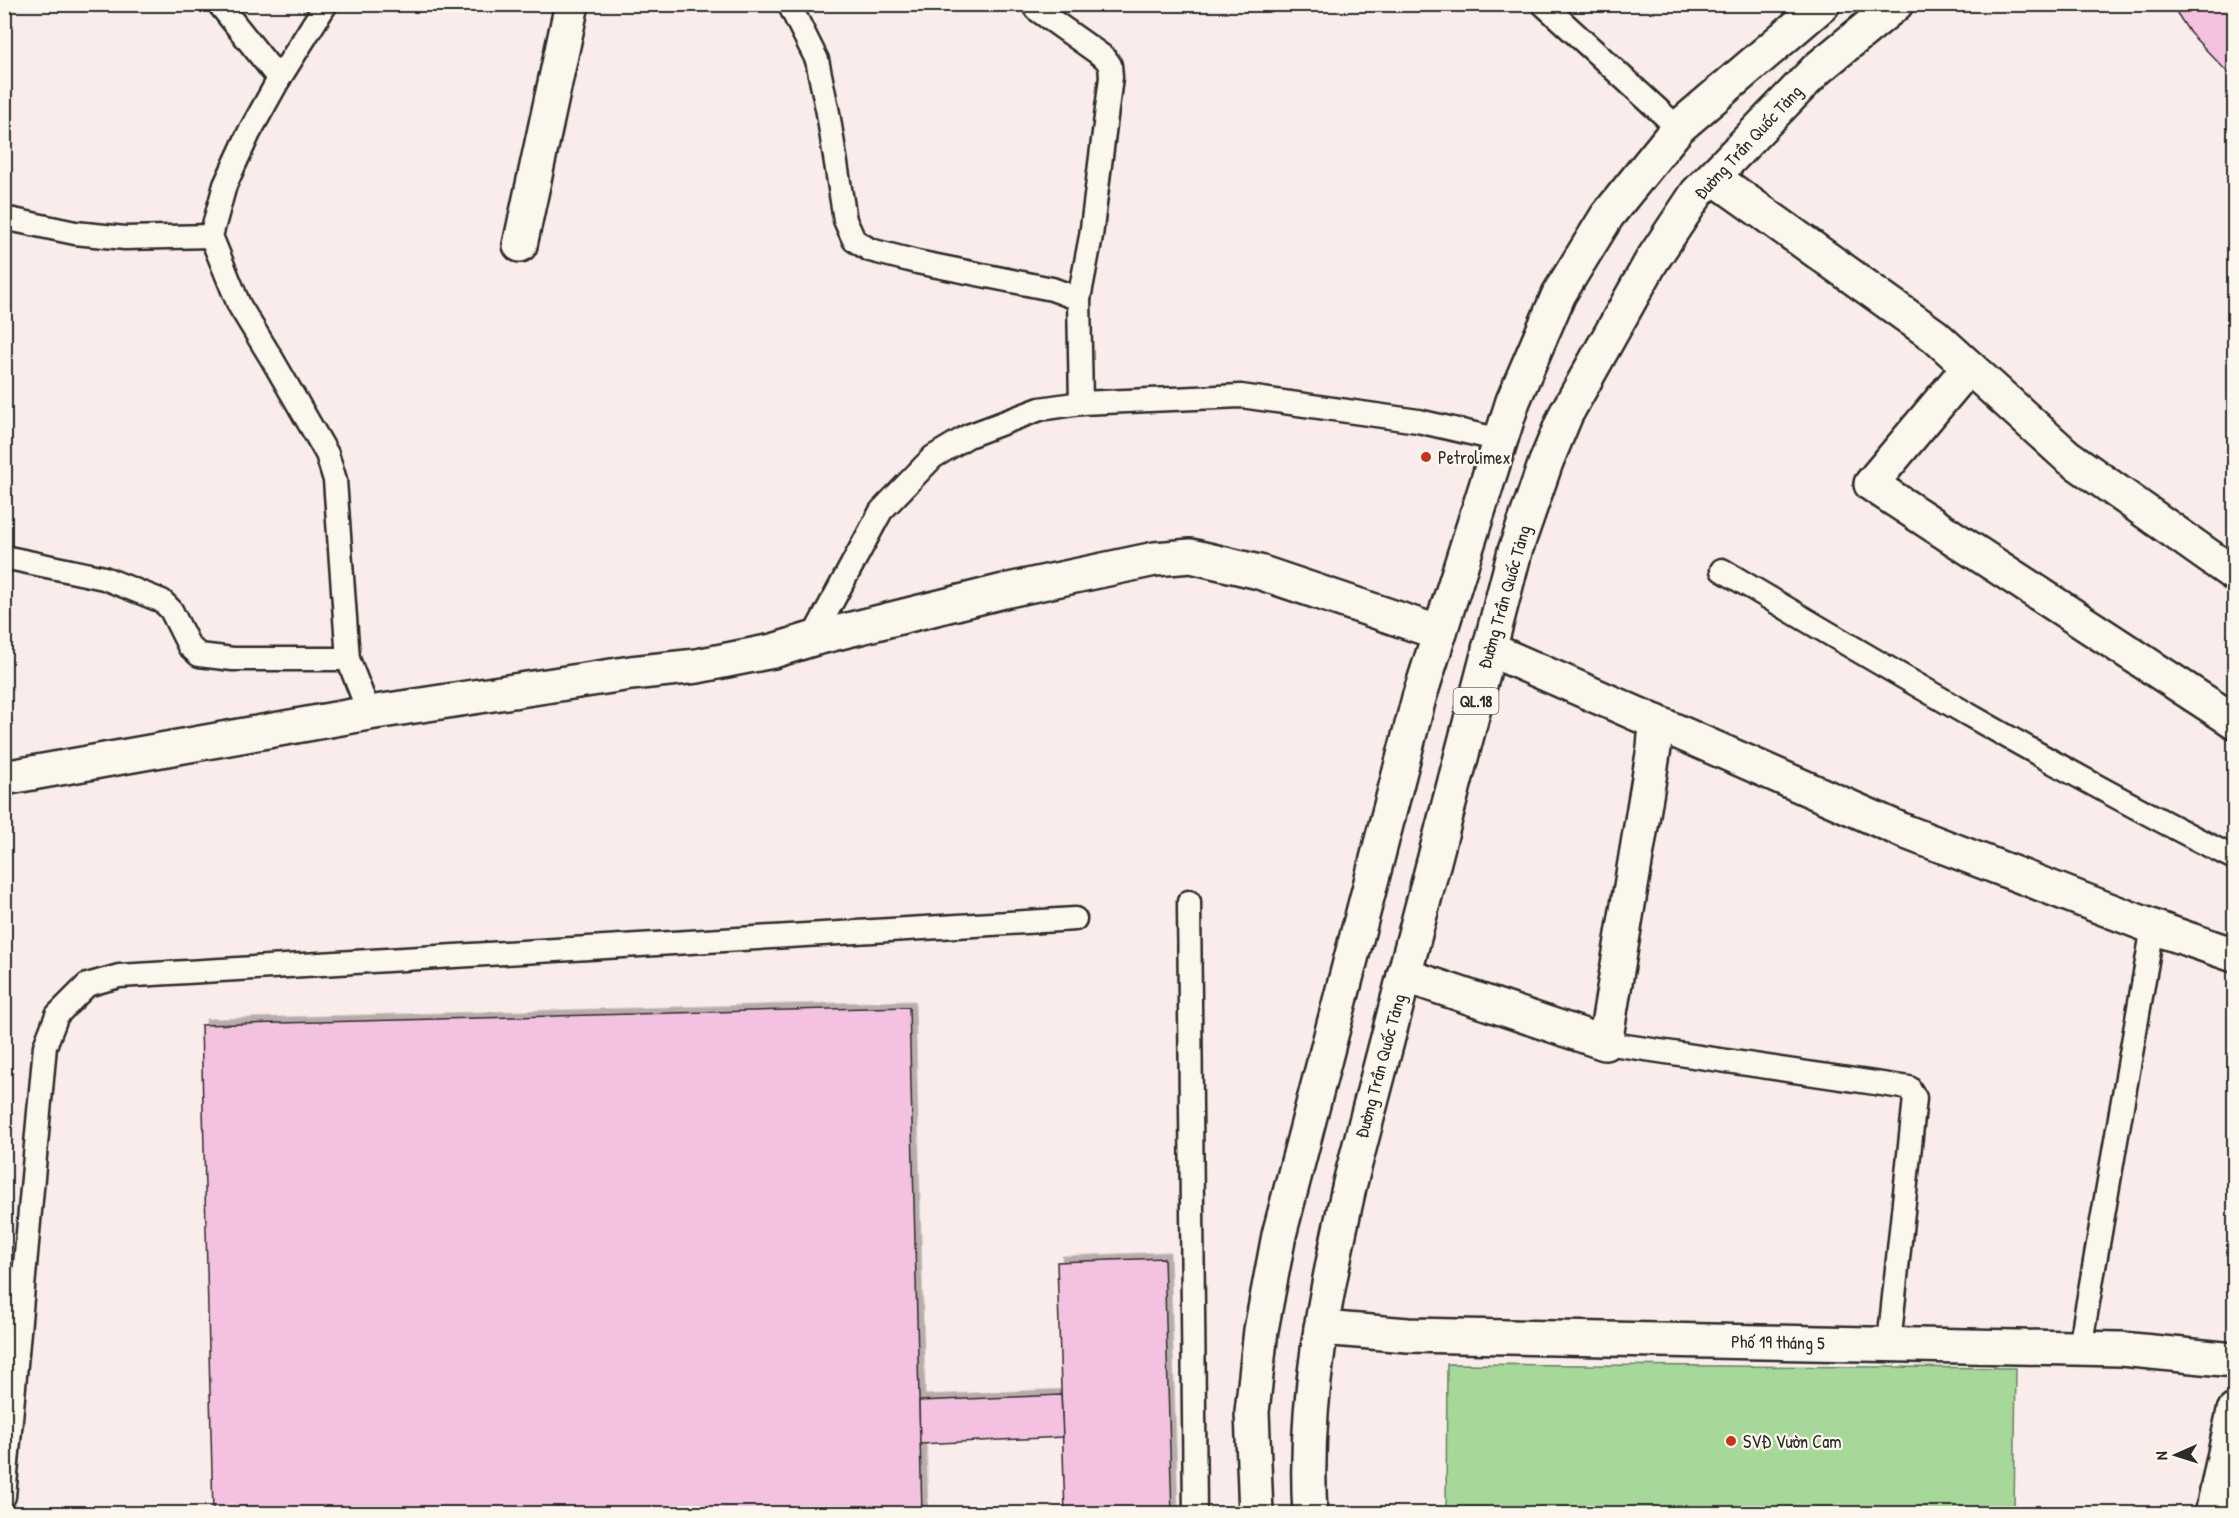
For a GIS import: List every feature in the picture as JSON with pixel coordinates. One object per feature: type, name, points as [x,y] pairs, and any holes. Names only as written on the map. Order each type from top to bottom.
[{"type":"main road","points":[[520,245],[572,4]]},
{"type":"main road","points":[[1256,1514],[1252,1412],[1261,1330],[1279,1235],[1419,698],[1513,401],[1559,294],[1607,216],[1678,128],[1823,4]]},
{"type":"main road","name":"Đường Trần Quốc Tảng","points":[[1310,1514],[1311,1402],[1327,1287],[1350,1183],[1515,551],[1546,462],[1566,414],[1651,262],[1697,193],[1817,69],[1896,4]]},
{"type":"main road","points":[[1713,177],[1935,336],[2067,456],[2235,574]]},
{"type":"main road","points":[[1969,367],[1871,484],[2235,721]]},
{"type":"main road","points":[[4,778],[369,713],[697,666],[773,651],[812,639],[1004,591],[1155,559],[1191,556],[1259,572],[1440,633]]},
{"type":"main road","points":[[1489,649],[1906,832],[2153,927],[2235,955]]},
{"type":"main road","points":[[1404,975],[1605,1043],[1654,748],[1656,722]]},
{"type":"main road","name":"Phố 19 tháng 5","points":[[1322,1328],[1408,1335],[2121,1349],[2235,1360]]},
{"type":"main road","points":[[2212,1514],[2235,1411]]},
{"type":"lane","points":[[219,4],[279,79]]},
{"type":"lane","points":[[326,4],[279,79],[249,133],[225,186],[211,236],[239,305],[327,454],[335,480],[348,659],[369,713]]},
{"type":"lane","points":[[789,4],[817,60],[845,220],[854,240],[870,250],[905,260],[1052,289],[1079,299]]},
{"type":"lane","points":[[1033,4],[1036,9],[1105,58],[1110,65],[1111,77],[1091,236],[1079,299],[1081,404]]},
{"type":"lane","points":[[1543,4],[1678,128]]},
{"type":"lane","points":[[4,218],[75,233],[125,238],[211,236]]},
{"type":"lane","points":[[812,639],[881,511],[933,457],[968,436],[1041,409],[1081,404],[1241,396],[1418,422],[1501,440]]},
{"type":"lane","points":[[4,557],[104,578],[162,601],[171,610],[189,646],[199,655],[233,658],[348,659]]},
{"type":"lane","points":[[1722,570],[1877,662],[2111,795],[2235,858]]},
{"type":"lane","points":[[1189,902],[1195,1514]]},
{"type":"lane","points":[[4,1496],[45,1046],[57,1015],[87,985],[119,976],[1075,919]]},
{"type":"lane","points":[[2080,1348],[2153,927]]},
{"type":"lane","points":[[1605,1043],[1909,1088],[1915,1098],[1889,1344]]},
{"type":"green space","name":"SVĐ Vườn Cam","points":[[1447,1364],[2016,1368],[2014,1513],[1446,1513]]},
{"type":"building","points":[[2171,4],[2234,4],[2234,79],[2190,33]]},
{"type":"building","points":[[909,1007],[922,1514],[213,1514],[201,1025]]},
{"type":"building","points":[[1164,1258],[1172,1514],[1065,1514],[1057,1262]]},
{"type":"building","points":[[1061,1395],[1063,1437],[920,1444],[919,1401]]},
{"type":"place","name":"Petrolimex","points":[[1426,457]]},
{"type":"place","name":"SVĐ Vườn Cam","points":[[1731,1441]]}]
